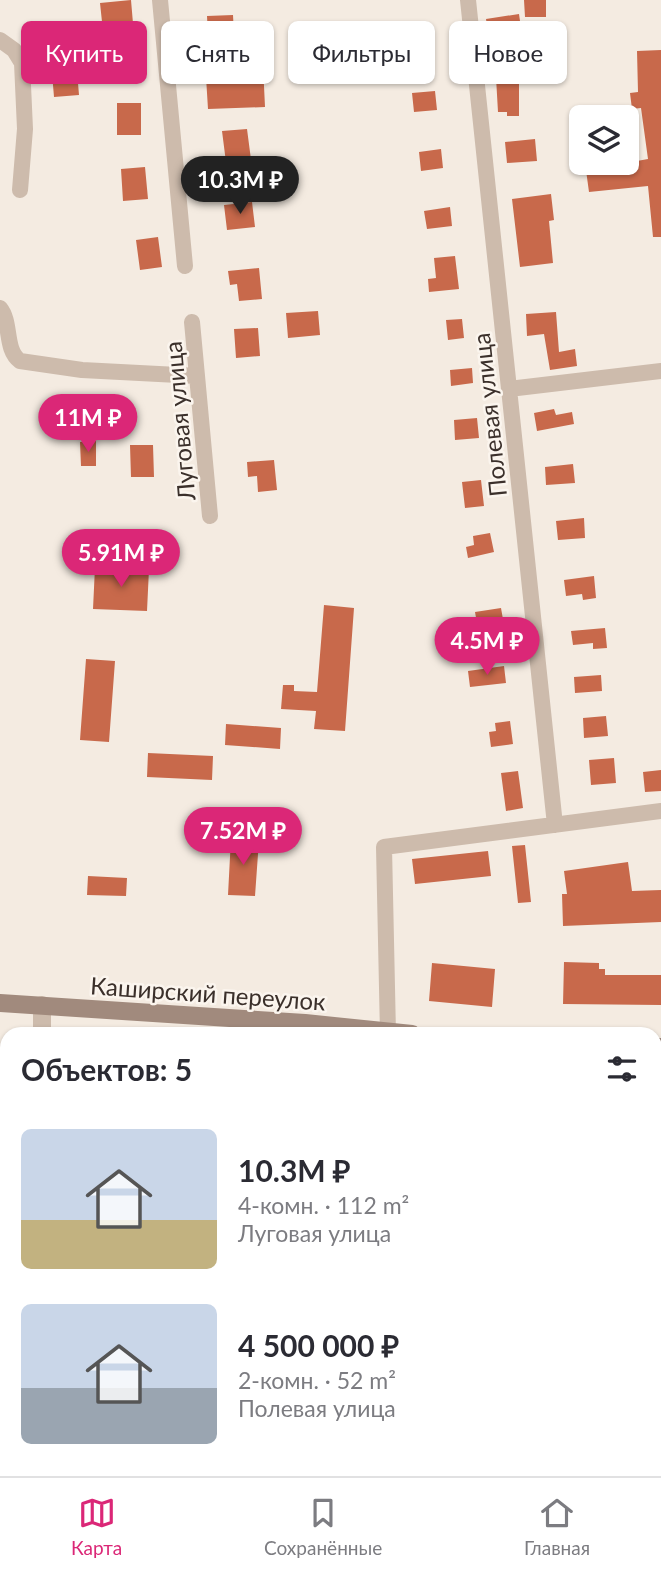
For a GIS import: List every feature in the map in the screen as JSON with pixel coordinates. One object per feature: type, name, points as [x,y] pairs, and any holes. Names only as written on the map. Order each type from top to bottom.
[{"type":"main road","name":"Каширский переулок","points":[[0,1003],[335,1027]]},
{"type":"street","points":[[160,0],[185,266]]},
{"type":"street","name":"Полевая улица","points":[[468,0],[555,825]]},
{"type":"street","points":[[0,40],[14,50],[22,62],[25,129],[20,190]]},
{"type":"street","points":[[0,308],[4,313],[10,345],[15,358],[20,361],[82,370],[197,376]]},
{"type":"street","name":"Луговая улица","points":[[192,323],[210,516]]},
{"type":"street","points":[[509,389],[661,370]]},
{"type":"street","points":[[388,1027],[384,847],[661,811]]},
{"type":"street","points":[[42,1005],[42,1027]]},
{"type":"building","points":[[131,0],[133,21],[102,21],[100,3]]},
{"type":"building","points":[[524,0],[546,0],[546,17],[525,17]]},
{"type":"building","points":[[519,14],[520,21],[486,21]]},
{"type":"building","points":[[233,15],[233,21],[207,21],[207,16]]},
{"type":"building","points":[[661,50],[661,237],[653,237],[648,186],[589,192],[587,175],[639,175],[639,161],[648,159],[641,108],[639,105],[632,105],[630,93],[638,92],[637,51]]},
{"type":"building","points":[[53,84],[78,84],[79,95],[54,97]]},
{"type":"building","points":[[206,84],[264,84],[265,107],[208,109]]},
{"type":"building","points":[[496,84],[519,84],[519,116],[507,116],[507,112],[498,112]]},
{"type":"building","points":[[435,91],[437,110],[414,112],[412,93]]},
{"type":"building","points":[[117,103],[141,103],[141,135],[117,135]]},
{"type":"building","points":[[247,129],[253,175],[228,178],[222,131]]},
{"type":"building","points":[[535,139],[537,161],[507,163],[505,142]]},
{"type":"building","points":[[441,149],[443,168],[421,171],[419,152]]},
{"type":"building","points":[[145,167],[148,199],[123,201],[121,169]]},
{"type":"building","points":[[551,194],[554,220],[549,221],[553,263],[520,267],[512,199]]},
{"type":"building","points":[[252,202],[255,227],[227,230],[224,205]]},
{"type":"building","points":[[450,207],[452,226],[427,229],[424,211]]},
{"type":"building","points":[[158,237],[162,267],[140,270],[136,240]]},
{"type":"building","points":[[455,256],[459,289],[429,292],[428,279],[436,278],[434,258]]},
{"type":"building","points":[[259,268],[262,299],[239,301],[237,284],[230,285],[228,271]]},
{"type":"building","points":[[318,311],[320,335],[288,338],[286,313]]},
{"type":"building","points":[[556,312],[559,352],[575,349],[577,366],[550,370],[544,334],[527,336],[526,314]]},
{"type":"building","points":[[462,319],[464,338],[448,340],[446,320]]},
{"type":"building","points":[[258,328],[260,356],[236,358],[234,329]]},
{"type":"building","points":[[472,368],[473,383],[451,386],[450,370]]},
{"type":"building","points":[[554,409],[556,415],[572,412],[574,424],[537,431],[534,413]]},
{"type":"building","points":[[477,418],[479,438],[455,440],[454,420]]},
{"type":"building","points":[[96,441],[96,466],[81,466],[80,442]]},
{"type":"building","points":[[130,445],[153,445],[154,477],[131,477]]},
{"type":"building","points":[[274,460],[277,490],[258,492],[257,476],[248,477],[247,462]]},
{"type":"building","points":[[573,464],[575,483],[546,485],[545,467]]},
{"type":"building","points":[[481,480],[484,506],[465,508],[462,482]]},
{"type":"building","points":[[584,518],[585,538],[558,540],[556,521]]},
{"type":"building","points":[[490,533],[494,552],[468,558],[466,547],[474,545],[473,536]]},
{"type":"building","points":[[95,567],[149,569],[147,611],[93,609]]},
{"type":"building","points":[[594,576],[596,598],[583,600],[582,594],[566,596],[564,580]]},
{"type":"building","points":[[324,605],[354,608],[345,731],[314,729],[316,711],[281,709],[283,685],[294,685],[294,691],[317,692]]},
{"type":"building","points":[[501,608],[504,625],[478,629],[475,612]]},
{"type":"building","points":[[605,628],[607,648],[593,649],[593,643],[573,645],[571,631]]},
{"type":"building","points":[[86,659],[115,661],[109,742],[80,740]]},
{"type":"building","points":[[504,666],[506,683],[470,687],[468,671]]},
{"type":"building","points":[[601,675],[602,691],[575,693],[574,677]]},
{"type":"building","points":[[606,716],[608,736],[584,738],[583,718]]},
{"type":"building","points":[[510,721],[513,744],[491,747],[489,732],[496,731],[495,723]]},
{"type":"building","points":[[226,724],[281,728],[280,749],[225,745]]},
{"type":"building","points":[[148,753],[213,756],[212,780],[147,777]]},
{"type":"building","points":[[614,758],[616,783],[591,785],[589,760]]},
{"type":"building","points":[[661,770],[661,791],[645,792],[643,772]]},
{"type":"building","points":[[518,771],[523,808],[506,811],[501,773]]},
{"type":"building","points":[[231,838],[259,840],[255,896],[228,895]]},
{"type":"building","points":[[525,845],[531,902],[518,903],[512,846]]},
{"type":"building","points":[[488,851],[491,876],[415,884],[412,859]]},
{"type":"building","points":[[628,862],[632,891],[661,890],[661,922],[563,926],[562,894],[567,894],[564,871]]},
{"type":"building","points":[[88,876],[127,878],[126,896],[87,895]]},
{"type":"building","points":[[564,962],[599,963],[599,969],[605,969],[605,975],[661,975],[661,1005],[563,1004]]},
{"type":"building","points":[[432,963],[495,969],[492,1007],[429,1001]]}]
